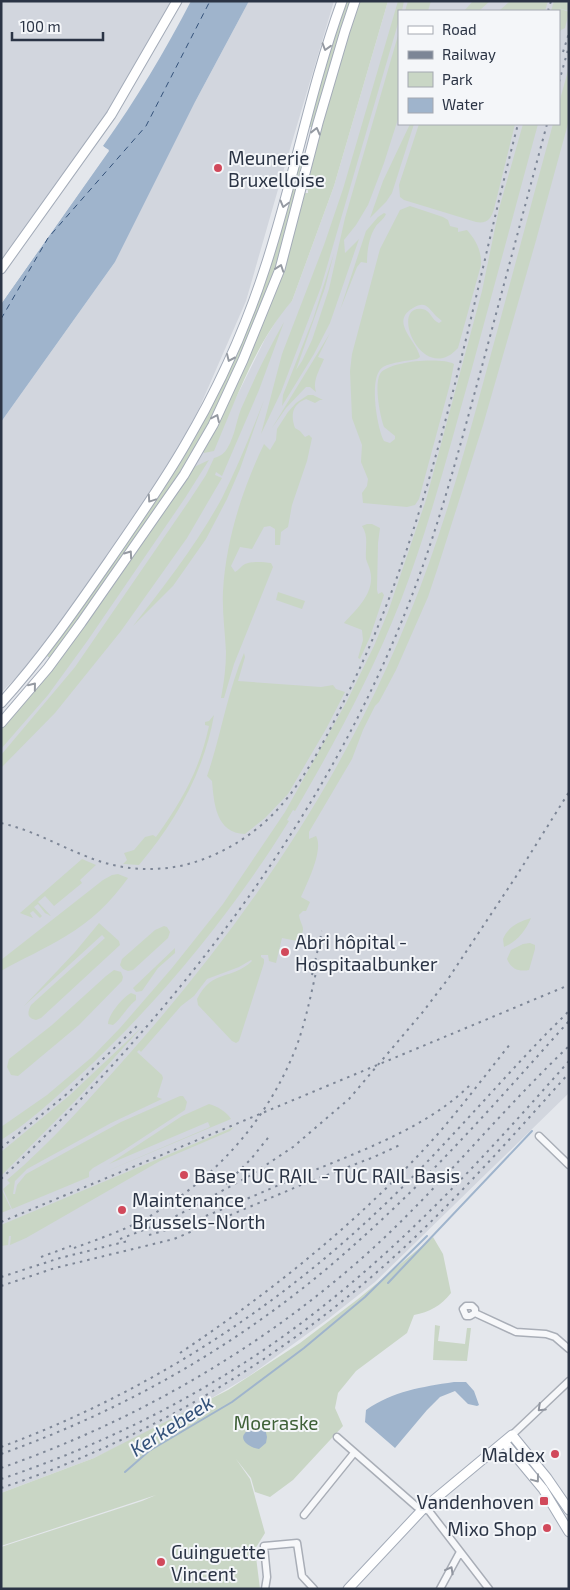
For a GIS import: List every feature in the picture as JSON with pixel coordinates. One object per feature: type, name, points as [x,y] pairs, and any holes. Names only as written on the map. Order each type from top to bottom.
[{"type":"main road","points":[[1,269],[111,115],[177,1]]},
{"type":"main road","points":[[1,703],[64,626],[151,499],[186,445],[220,380],[244,326],[265,268],[285,201],[312,96],[330,34],[342,1]]},
{"type":"main road","points":[[1,723],[48,668],[81,623],[184,474],[213,425],[244,360],[280,269],[320,114],[355,1]]},
{"type":"main road","points":[[348,1589],[423,1508],[512,1435],[547,1478],[569,1510]]},
{"type":"main road","points":[[504,1442],[543,1489],[569,1532]]},
{"type":"street","points":[[539,1136],[569,1165]]},
{"type":"street","points":[[474,1313],[516,1332],[546,1334],[555,1337],[569,1349]]},
{"type":"street","points":[[512,1435],[569,1381]]},
{"type":"street","points":[[337,1437],[417,1507],[429,1511],[489,1589]]},
{"type":"street","points":[[304,1515],[354,1453]]},
{"type":"street","points":[[265,1589],[267,1577],[264,1546],[297,1543],[302,1576],[314,1589]]},
{"type":"street","points":[[440,1589],[460,1552]]},
{"type":"shaded area","points":[[3,1],[172,1],[114,107],[1,265],[1,6]]},
{"type":"shaded area","points":[[249,1],[334,1],[246,301],[187,436],[92,581],[31,662],[1,693],[1,422],[115,262],[195,102]]},
{"type":"shaded area","points":[[388,1],[569,1],[569,1093],[375,1282],[328,1319],[249,1376],[176,1419],[94,1458],[1,1493],[1,728],[35,690],[73,642],[170,502],[227,416],[265,339],[283,310],[292,301],[334,186]]},
{"type":"green space","points":[[344,1],[352,1],[313,127],[309,127],[308,126]]},
{"type":"green space","points":[[360,1],[388,1],[334,186],[292,301],[279,317],[257,353],[214,451],[204,453],[203,450],[249,356],[286,260],[305,193],[308,193],[308,190],[306,190],[324,119]]},
{"type":"green space","points":[[398,1],[404,1],[402,10],[398,10],[398,23],[321,287],[281,392],[261,434],[282,354],[324,245],[343,189]]},
{"type":"green space","points":[[408,1],[431,1],[428,10],[405,10]]},
{"type":"green space","points":[[473,1],[490,1],[480,10],[465,10]]},
{"type":"green space","points":[[510,1],[548,1],[545,10],[500,10]]},
{"type":"green space","points":[[554,1],[569,1],[569,11],[558,8],[569,12],[565,28],[560,32],[560,10],[551,10]]},
{"type":"green space","points":[[398,35],[398,119],[368,205],[344,240],[345,253],[359,239],[330,323],[314,354],[282,406],[283,395],[313,319],[334,253],[325,288],[296,370],[312,340],[329,289],[345,218]]},
{"type":"green space","points":[[569,67],[569,120],[483,425],[428,597],[396,670],[363,730],[352,759],[309,832],[309,839],[316,836],[318,849],[314,866],[301,897],[310,902],[306,911],[299,915],[303,928],[302,933],[297,941],[282,938],[276,963],[269,961],[268,955],[261,955],[264,963],[239,1041],[236,1043],[232,1041],[198,1005],[197,999],[209,983],[237,971],[251,960],[239,967],[207,979],[194,996],[181,1006],[141,1052],[139,1050],[137,1052],[162,1075],[163,1078],[157,1097],[162,1099],[111,1123],[27,1169],[15,1181],[13,1194],[15,1194],[17,1185],[26,1174],[121,1122],[180,1096],[183,1096],[187,1102],[185,1110],[93,1168],[89,1172],[89,1177],[12,1209],[3,1189],[10,1183],[7,1180],[55,1135],[101,1086],[222,941],[304,823],[340,761],[373,697],[403,631],[429,563],[452,494],[553,125],[560,125],[560,99]]},
{"type":"green space","points":[[410,125],[414,125],[392,193],[370,218],[383,181]]},
{"type":"green space","points":[[419,125],[515,125],[494,209],[488,220],[476,222],[404,200],[400,197],[399,185]]},
{"type":"green space","points":[[523,125],[538,125],[472,368],[421,543],[401,600],[379,651],[329,751],[295,811],[293,810],[287,820],[289,821],[243,891],[192,957],[136,1019],[77,1078],[40,1111],[1,1140],[1,1127],[47,1095],[92,1057],[120,1028],[172,968],[223,904],[285,812],[347,701],[374,646],[388,612],[426,500],[482,291],[499,209]]},
{"type":"green space","points":[[300,159],[304,161],[283,246],[254,328],[227,389],[199,441],[160,504],[52,658],[48,657],[47,654],[222,382]]},
{"type":"green space","points":[[410,206],[443,217],[448,220],[450,226],[458,228],[458,232],[467,230],[478,246],[481,265],[458,348],[445,357],[433,358],[422,352],[414,342],[409,330],[408,319],[412,311],[425,310],[436,322],[442,321],[427,306],[417,306],[406,313],[404,325],[420,357],[387,365],[378,372],[375,391],[377,414],[384,441],[390,443],[395,439],[395,436],[384,427],[381,416],[378,400],[378,379],[380,374],[393,366],[404,363],[438,361],[454,364],[419,499],[415,505],[407,507],[363,503],[362,493],[367,486],[368,479],[361,462],[362,445],[352,418],[350,371],[352,354],[380,249],[400,210]]},
{"type":"green space","points":[[384,213],[386,214],[385,216],[376,226],[370,239],[367,263],[361,262],[357,267],[340,310],[366,231]]},
{"type":"green space","points":[[284,322],[259,390],[222,476],[216,472],[215,475],[222,478],[187,538],[121,631],[55,713],[1,768],[1,755],[75,667],[189,501],[206,475],[214,458],[223,454],[227,449],[246,398]]},
{"type":"green space","points":[[330,333],[318,357],[324,359],[316,379],[316,392],[310,387],[306,387],[286,408],[272,428]]},
{"type":"green space","points":[[308,395],[313,395],[323,400],[315,403],[306,399],[298,404],[294,410],[295,428],[305,437],[309,435],[312,438],[307,461],[292,505],[288,527],[281,532],[280,545],[275,545],[275,529],[270,526],[264,527],[252,549],[240,547],[231,566],[235,572],[251,562],[271,563],[273,567],[234,664],[224,698],[221,698],[226,658],[223,591],[231,534],[236,516],[264,444],[270,450],[276,440],[277,429],[288,412],[296,403]]},
{"type":"green space","points":[[264,400],[240,469],[206,539],[173,586],[133,626],[180,564],[222,498]]},
{"type":"green space","points":[[209,460],[88,640],[48,695],[1,749],[1,728],[79,634],[194,467]]},
{"type":"green space","points":[[367,524],[380,528],[377,590],[378,594],[382,592],[384,595],[370,637],[360,659],[358,658],[363,640],[362,630],[344,623],[364,600],[370,586],[370,570],[366,559],[366,538],[362,526]]},
{"type":"green space","points":[[278,592],[305,601],[302,609],[276,600]]},
{"type":"green space","points":[[244,653],[245,657],[238,681],[321,687],[333,685],[336,689],[345,692],[288,794],[265,818],[245,834],[228,829],[222,823],[216,808],[212,781],[207,776],[233,683]]},
{"type":"green space","points":[[214,715],[203,756],[187,795],[165,831],[139,865],[123,864],[127,860],[124,853],[134,850],[145,837],[153,835],[156,837],[182,797],[195,771],[205,742],[209,726],[205,725],[205,722],[209,721]]},
{"type":"green space","points":[[82,859],[96,865],[80,880],[82,883],[54,906],[45,896],[38,902],[51,916],[45,913],[38,904],[34,907],[42,916],[40,918],[33,911],[30,913],[33,918],[20,913]]},
{"type":"green space","points":[[118,874],[128,878],[108,903],[92,917],[58,941],[1,971],[1,960],[103,880]]},
{"type":"green space","points":[[531,918],[520,935],[504,947],[503,939],[508,931],[518,923]]},
{"type":"green space","points":[[99,923],[119,941],[120,945],[41,1018],[36,1020],[31,1018],[28,1013],[31,1005],[105,938],[102,935],[24,1006],[75,952]]},
{"type":"green space","points":[[164,926],[170,932],[168,938],[133,970],[123,969],[120,965],[122,959],[155,930]]},
{"type":"green space","points":[[530,943],[535,945],[535,949],[529,970],[522,971],[513,967],[507,959],[511,950]]},
{"type":"green space","points":[[175,948],[175,953],[158,968],[142,991],[136,992],[133,988]]},
{"type":"green space","points":[[114,970],[121,972],[122,981],[79,1025],[18,1076],[11,1075],[7,1067],[9,1059],[52,1025]]},
{"type":"green space","points":[[131,993],[136,995],[136,1000],[113,1025],[108,1024],[110,1016],[116,1007]]},
{"type":"green space","points":[[142,1027],[77,1099],[1,1176],[1,1152],[70,1095]]},
{"type":"green space","points":[[209,1104],[222,1110],[231,1119],[100,1174],[210,1127],[208,1122],[109,1164],[182,1116]]},
{"type":"green space","points":[[234,1127],[230,1131],[160,1161],[26,1238],[10,1245],[11,1236],[9,1236],[8,1245],[1,1246],[1,1225]]},
{"type":"green space","points":[[1,1188],[11,1209],[1,1213]]},
{"type":"green space","name":"Moeraske","points":[[433,1237],[443,1254],[451,1293],[434,1308],[414,1315],[407,1333],[356,1371],[338,1393],[335,1408],[343,1426],[293,1480],[270,1497],[255,1492],[251,1478],[236,1459],[250,1479],[265,1533],[255,1549],[260,1589],[1,1589],[1,1547],[156,1495],[1,1546],[1,1493],[94,1458],[228,1390],[300,1343],[358,1299]]},
{"type":"green space","points":[[435,1325],[440,1326],[438,1341],[465,1344],[467,1328],[471,1328],[467,1361],[433,1360]]},
{"type":"water","points":[[191,1],[249,1],[195,102],[115,262],[1,422],[1,304],[109,151],[103,146],[150,75]]},
{"type":"water","points":[[454,1382],[466,1382],[474,1391],[479,1405],[468,1404],[455,1391],[440,1397],[395,1448],[365,1422],[366,1410],[387,1398],[419,1388]]},
{"type":"water","points":[[256,1426],[265,1428],[267,1437],[266,1443],[259,1449],[250,1446],[243,1439],[246,1432]]},
{"type":"pier","points":[[101,145],[109,150],[1,304],[1,300],[106,151],[101,148]]},
{"type":"waterway","points":[[388,1283],[532,1131]]},
{"type":"waterway","name":"Kerkebeek","points":[[125,1472],[149,1451],[232,1402],[304,1348],[365,1297],[427,1236]]},
{"type":"ferry route","points":[[1,319],[48,238],[146,126],[210,1]]},
{"type":"railway","points":[[548,10],[551,1]]},
{"type":"railway","points":[[563,52],[569,33]]},
{"type":"railway","points":[[560,78],[569,46]]},
{"type":"railway","points":[[1,823],[46,838],[99,861],[122,867],[157,869],[180,866],[207,858],[233,845],[267,820],[288,798],[325,739],[347,695],[378,627],[404,557],[427,486],[447,414],[518,125]]},
{"type":"railway","points":[[1,1179],[64,1117],[125,1051],[183,984],[237,913],[287,840],[333,764],[374,685],[420,574],[448,488],[547,125]]},
{"type":"railway","points":[[120,1239],[167,1221],[251,1175],[293,1147],[349,1099],[422,1013],[448,979],[569,792]]},
{"type":"railway","points":[[312,975],[322,931]]},
{"type":"railway","points":[[74,1248],[133,1225],[167,1206],[214,1169],[235,1147],[254,1124],[285,1073],[300,1036],[317,968]]},
{"type":"railway","points":[[1,1222],[569,985]]},
{"type":"railway","points":[[1,1447],[105,1402],[154,1376],[250,1316],[295,1282],[338,1247],[402,1188],[569,1011]]},
{"type":"railway","points":[[1,1454],[97,1415],[188,1367],[274,1310],[315,1279],[383,1219],[410,1192],[569,1021]]},
{"type":"railway","points":[[1,1148],[68,1093],[137,1026]]},
{"type":"railway","points":[[180,1353],[249,1304],[316,1252],[378,1196],[437,1135],[511,1043]]},
{"type":"railway","points":[[1,1468],[105,1426],[156,1401],[205,1373],[299,1310],[343,1274],[409,1214],[522,1093],[569,1046]]},
{"type":"railway","points":[[1,1479],[46,1463],[133,1426],[216,1381],[295,1328],[364,1272],[426,1215],[513,1124],[569,1061]]},
{"type":"railway","points":[[1,1488],[54,1469],[156,1423],[252,1367],[298,1335],[342,1301],[409,1243],[480,1172],[569,1073]]},
{"type":"railway","points":[[149,1235],[221,1210],[386,1140],[432,1115],[471,1084]]},
{"type":"railway","points":[[226,1184],[251,1159],[271,1134]]},
{"type":"railway","points":[[1,1286],[55,1268],[174,1239],[402,1144]]},
{"type":"railway","points":[[1,1277],[60,1258],[128,1241]]},
{"type":"railway","points":[[41,1257],[71,1246]]},
{"type":"place","name":"Meunerie Bruxelloise","points":[[218,168]]},
{"type":"place","name":"Abri hôpital - Hospitaalbunker","points":[[285,952]]},
{"type":"place","name":"Base TUC RAIL - TUC RAIL Basis","points":[[184,1175]]},
{"type":"place","name":"Maintenance Brussels-North","points":[[122,1210]]},
{"type":"place","name":"Maldex","points":[[555,1454]]},
{"type":"place","name":"Vandenhoven","points":[[544,1501]]},
{"type":"place","name":"Mixo Shop","points":[[547,1528]]},
{"type":"place","name":"Guinguette Vincent","points":[[161,1562]]}]
